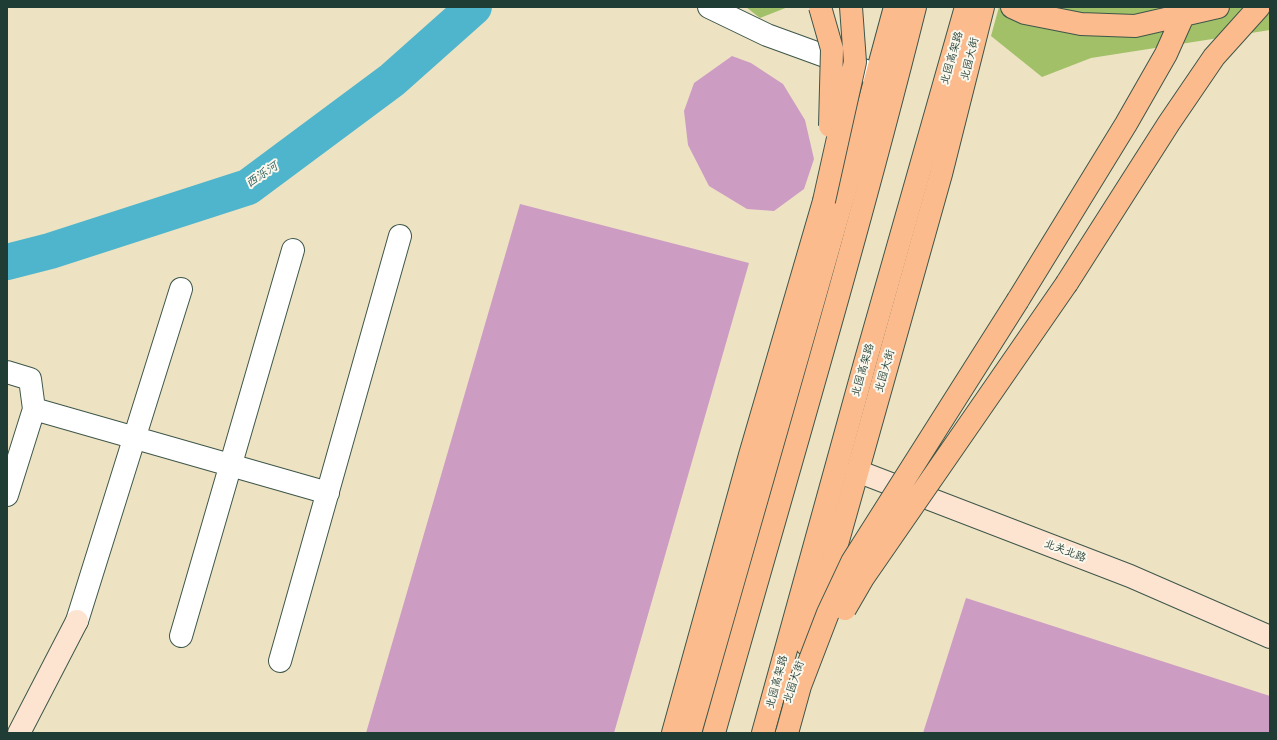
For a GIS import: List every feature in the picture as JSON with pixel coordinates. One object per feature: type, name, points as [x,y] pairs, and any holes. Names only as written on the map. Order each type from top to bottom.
[{"type":"main road","points":[[820,7],[832,49],[831,112],[824,201]]},
{"type":"main road","points":[[673,733],[750,455],[824,201],[855,62],[851,7]]},
{"type":"main road","points":[[690,733],[895,7]]},
{"type":"main road","points":[[714,733],[828,332],[915,7]]},
{"type":"main road","name":"北园高架路","points":[[763,733],[865,363],[966,7]]},
{"type":"main road","name":"北园大街","points":[[777,733],[830,569],[941,174],[983,7]]},
{"type":"main road","points":[[1012,7],[1025,13],[1080,24],[1135,26],[1218,7]]},
{"type":"main road","points":[[787,733],[800,686],[828,614],[852,562],[1018,300],[1126,124],[1166,54],[1187,7]]},
{"type":"main road","points":[[800,686],[862,578],[1067,283],[1214,57],[1259,7]]},
{"type":"street","points":[[709,7],[768,35],[877,75]]},
{"type":"street","points":[[280,660],[400,236]]},
{"type":"street","points":[[181,636],[232,465],[293,250]]},
{"type":"street","points":[[19,733],[77,621],[181,289]]},
{"type":"street","points":[[7,372],[30,379],[34,410],[7,495]]},
{"type":"street","points":[[34,410],[135,437],[328,493]]},
{"type":"street","name":"北关北路","points":[[857,471],[1130,576],[1270,637]]},
{"type":"green space","points":[[746,7],[788,7],[760,18]]},
{"type":"green space","points":[[999,7],[1270,7],[1270,30],[1091,58],[1042,77],[991,36]]},
{"type":"building","points":[[732,56],[751,63],[783,84],[805,120],[814,159],[804,189],[774,211],[747,209],[709,186],[688,145],[684,111],[694,83]]},
{"type":"building","points":[[520,204],[749,263],[614,733],[366,733]]},
{"type":"building","points":[[966,598],[1270,696],[1270,733],[923,733]]},
{"type":"waterway","name":"西泺河","points":[[7,262],[50,251],[248,187],[392,80],[474,7]]}]
